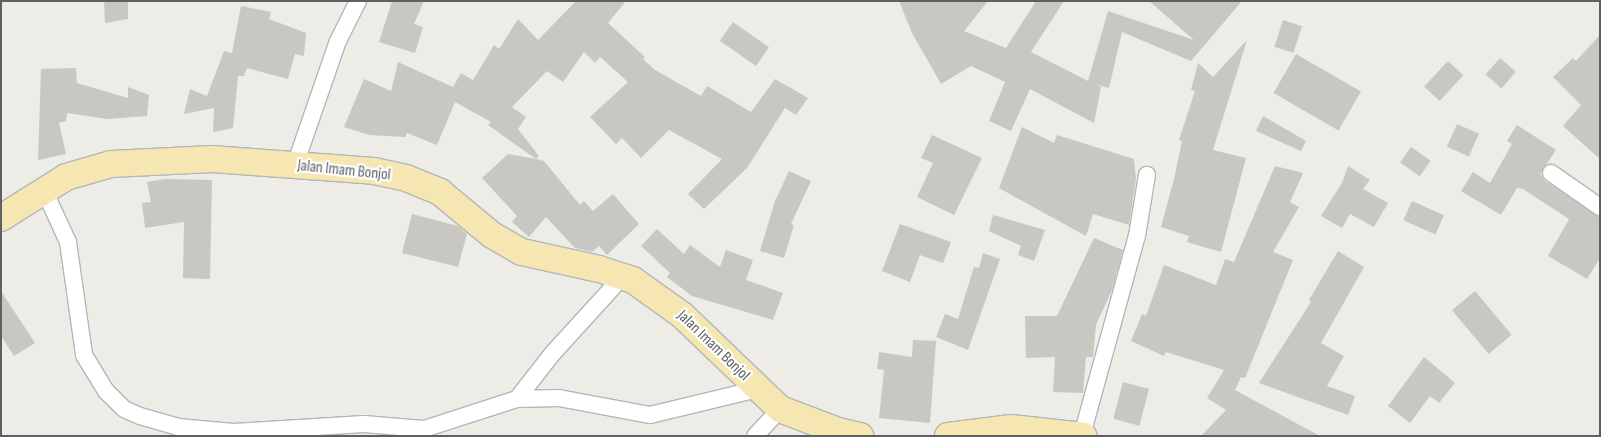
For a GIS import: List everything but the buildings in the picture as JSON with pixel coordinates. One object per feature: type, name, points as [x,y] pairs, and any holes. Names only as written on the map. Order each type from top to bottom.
[{"type":"main road","name":"Jalan Imam Bonjol","points":[[1,218],[66,177],[111,164],[212,159],[374,171],[406,178],[440,192],[492,235],[522,252],[623,276],[651,291],[682,315],[780,409],[838,431],[860,436]]},
{"type":"main road","points":[[948,436],[1011,428],[1083,435]]},
{"type":"street","points":[[294,165],[338,41],[358,1]]},
{"type":"street","points":[[1551,173],[1600,207]]},
{"type":"street","points":[[1083,435],[1137,236],[1147,175]]},
{"type":"street","points":[[44,190],[68,242],[84,355],[106,391],[124,409],[178,427],[217,432],[364,424],[424,429],[517,399],[559,398],[650,415],[758,389]]},
{"type":"street","points":[[517,399],[552,353],[623,276]]},
{"type":"street","points":[[755,436],[780,409]]}]
